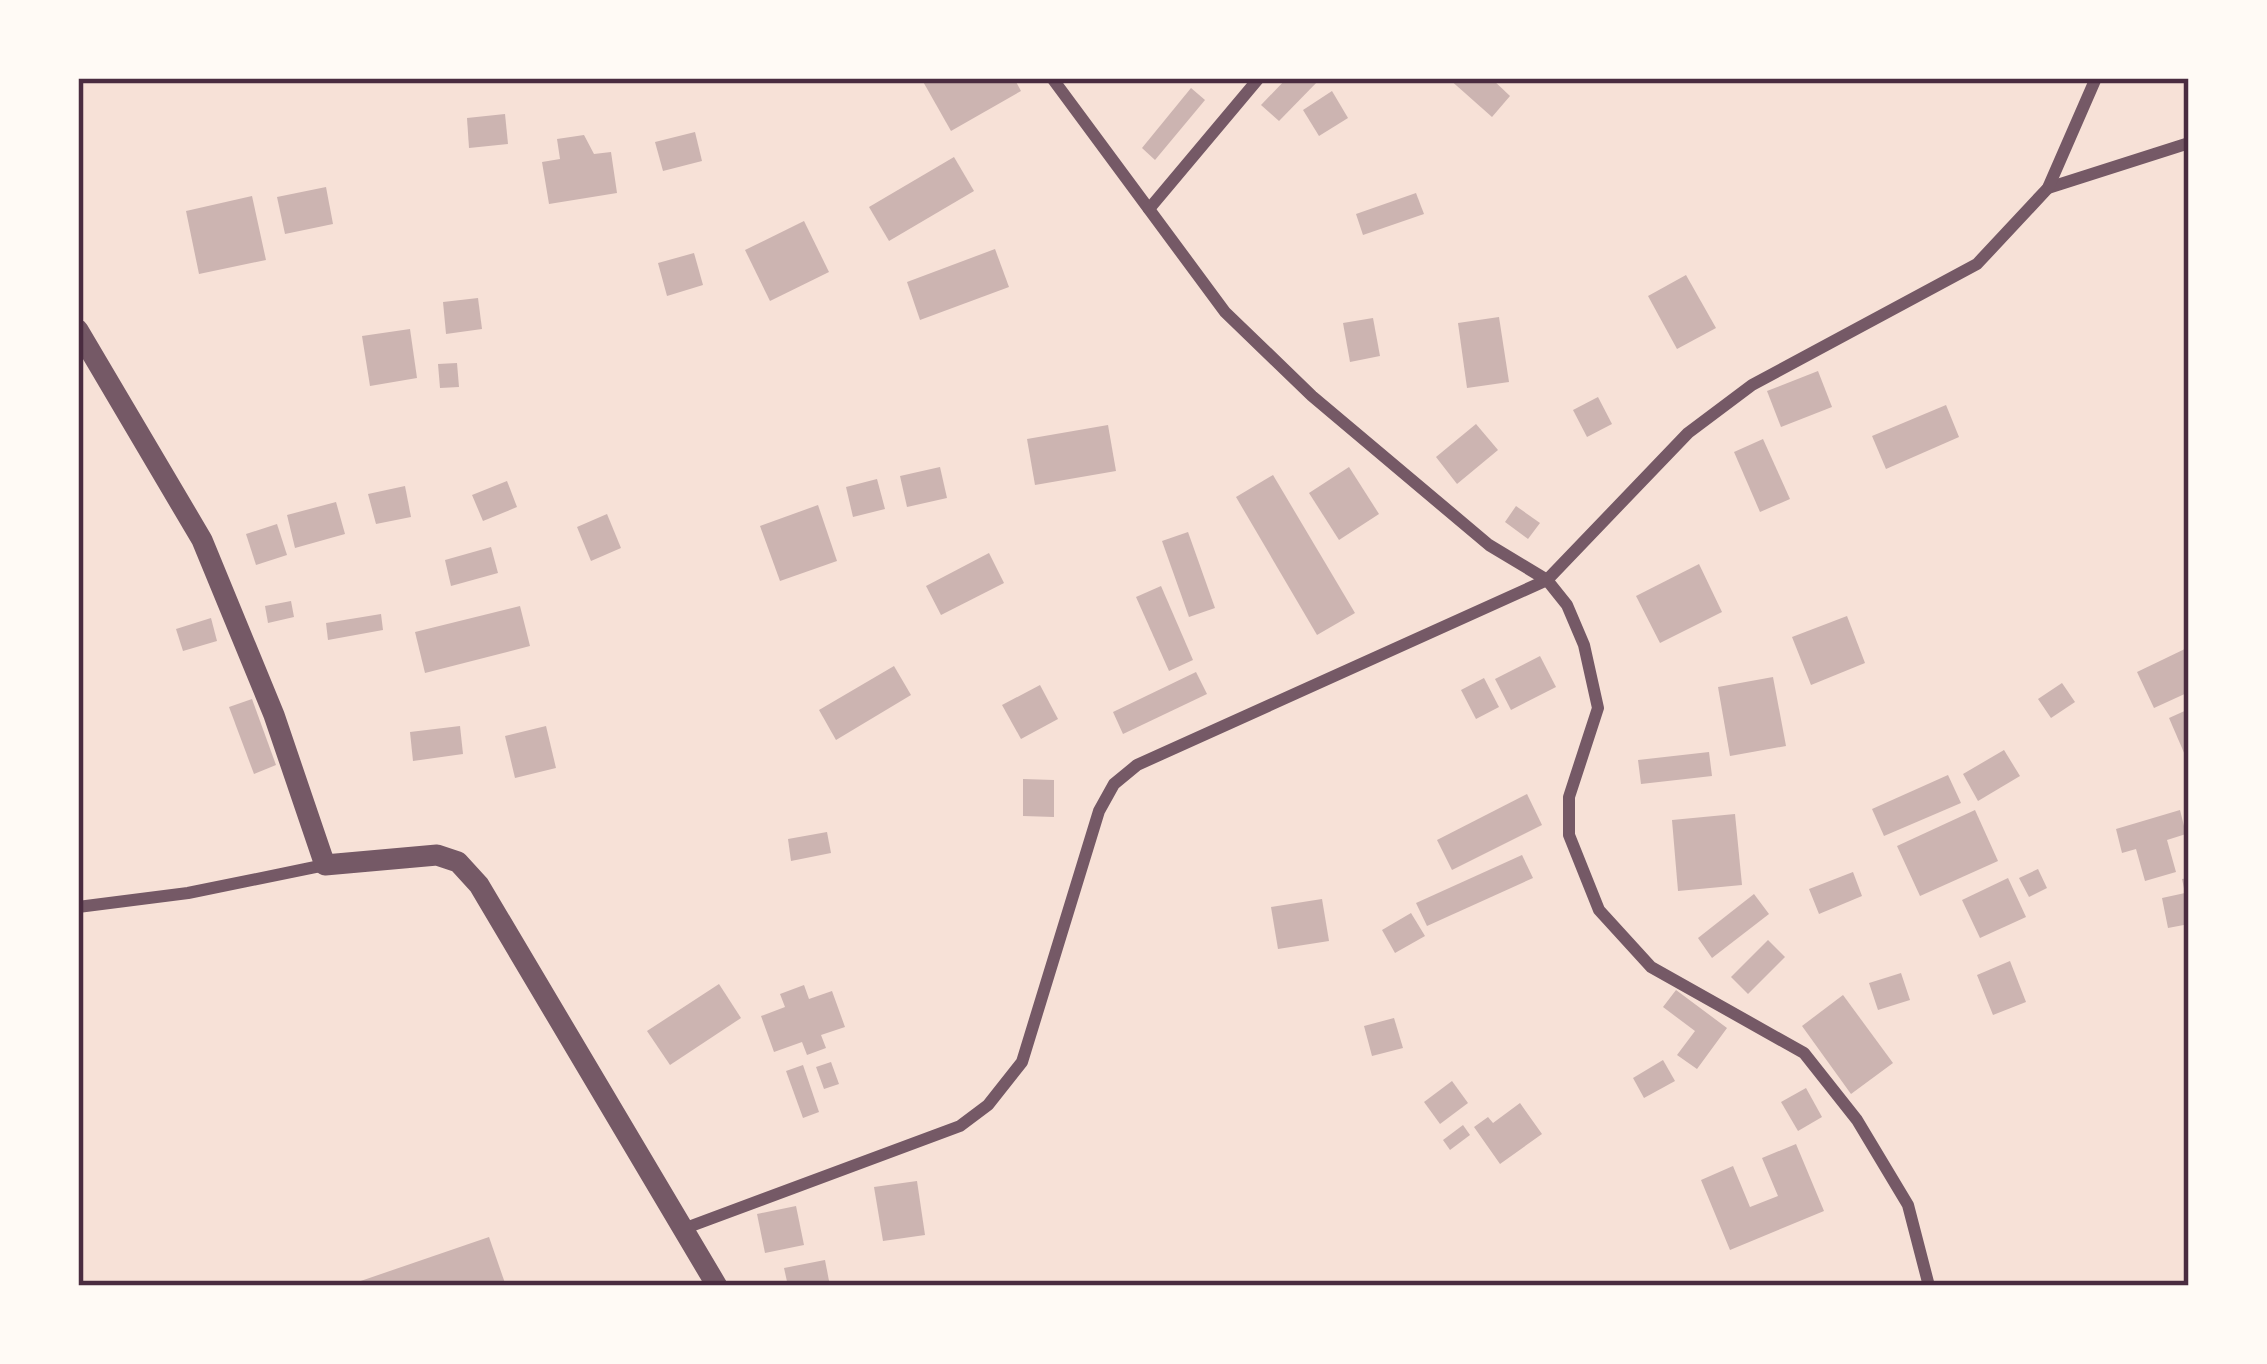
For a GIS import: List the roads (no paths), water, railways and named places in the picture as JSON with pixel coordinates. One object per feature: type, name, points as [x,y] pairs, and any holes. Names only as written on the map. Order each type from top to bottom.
[{"type":"street","points":[[1052,78],[1225,311],[1312,396],[1490,545],[1547,580],[1567,605],[1584,645],[1598,708],[1569,797],[1569,835],[1599,910],[1651,967],[1804,1053],[1857,1120],[1908,1205],[1929,1286]]},
{"type":"street","points":[[1149,209],[1259,78]]},
{"type":"street","points":[[683,1229],[959,1126],[988,1105],[1022,1062],[1099,811],[1114,784],[1137,765],[1547,580],[1688,433],[1752,385],[1978,263],[2048,188],[2096,78]]},
{"type":"street","points":[[2048,188],[2189,143]]},
{"type":"street","points":[[78,330],[202,540],[274,715],[325,865]]},
{"type":"street","points":[[78,907],[188,893],[325,865],[437,855],[458,862],[478,885],[717,1286]]}]
